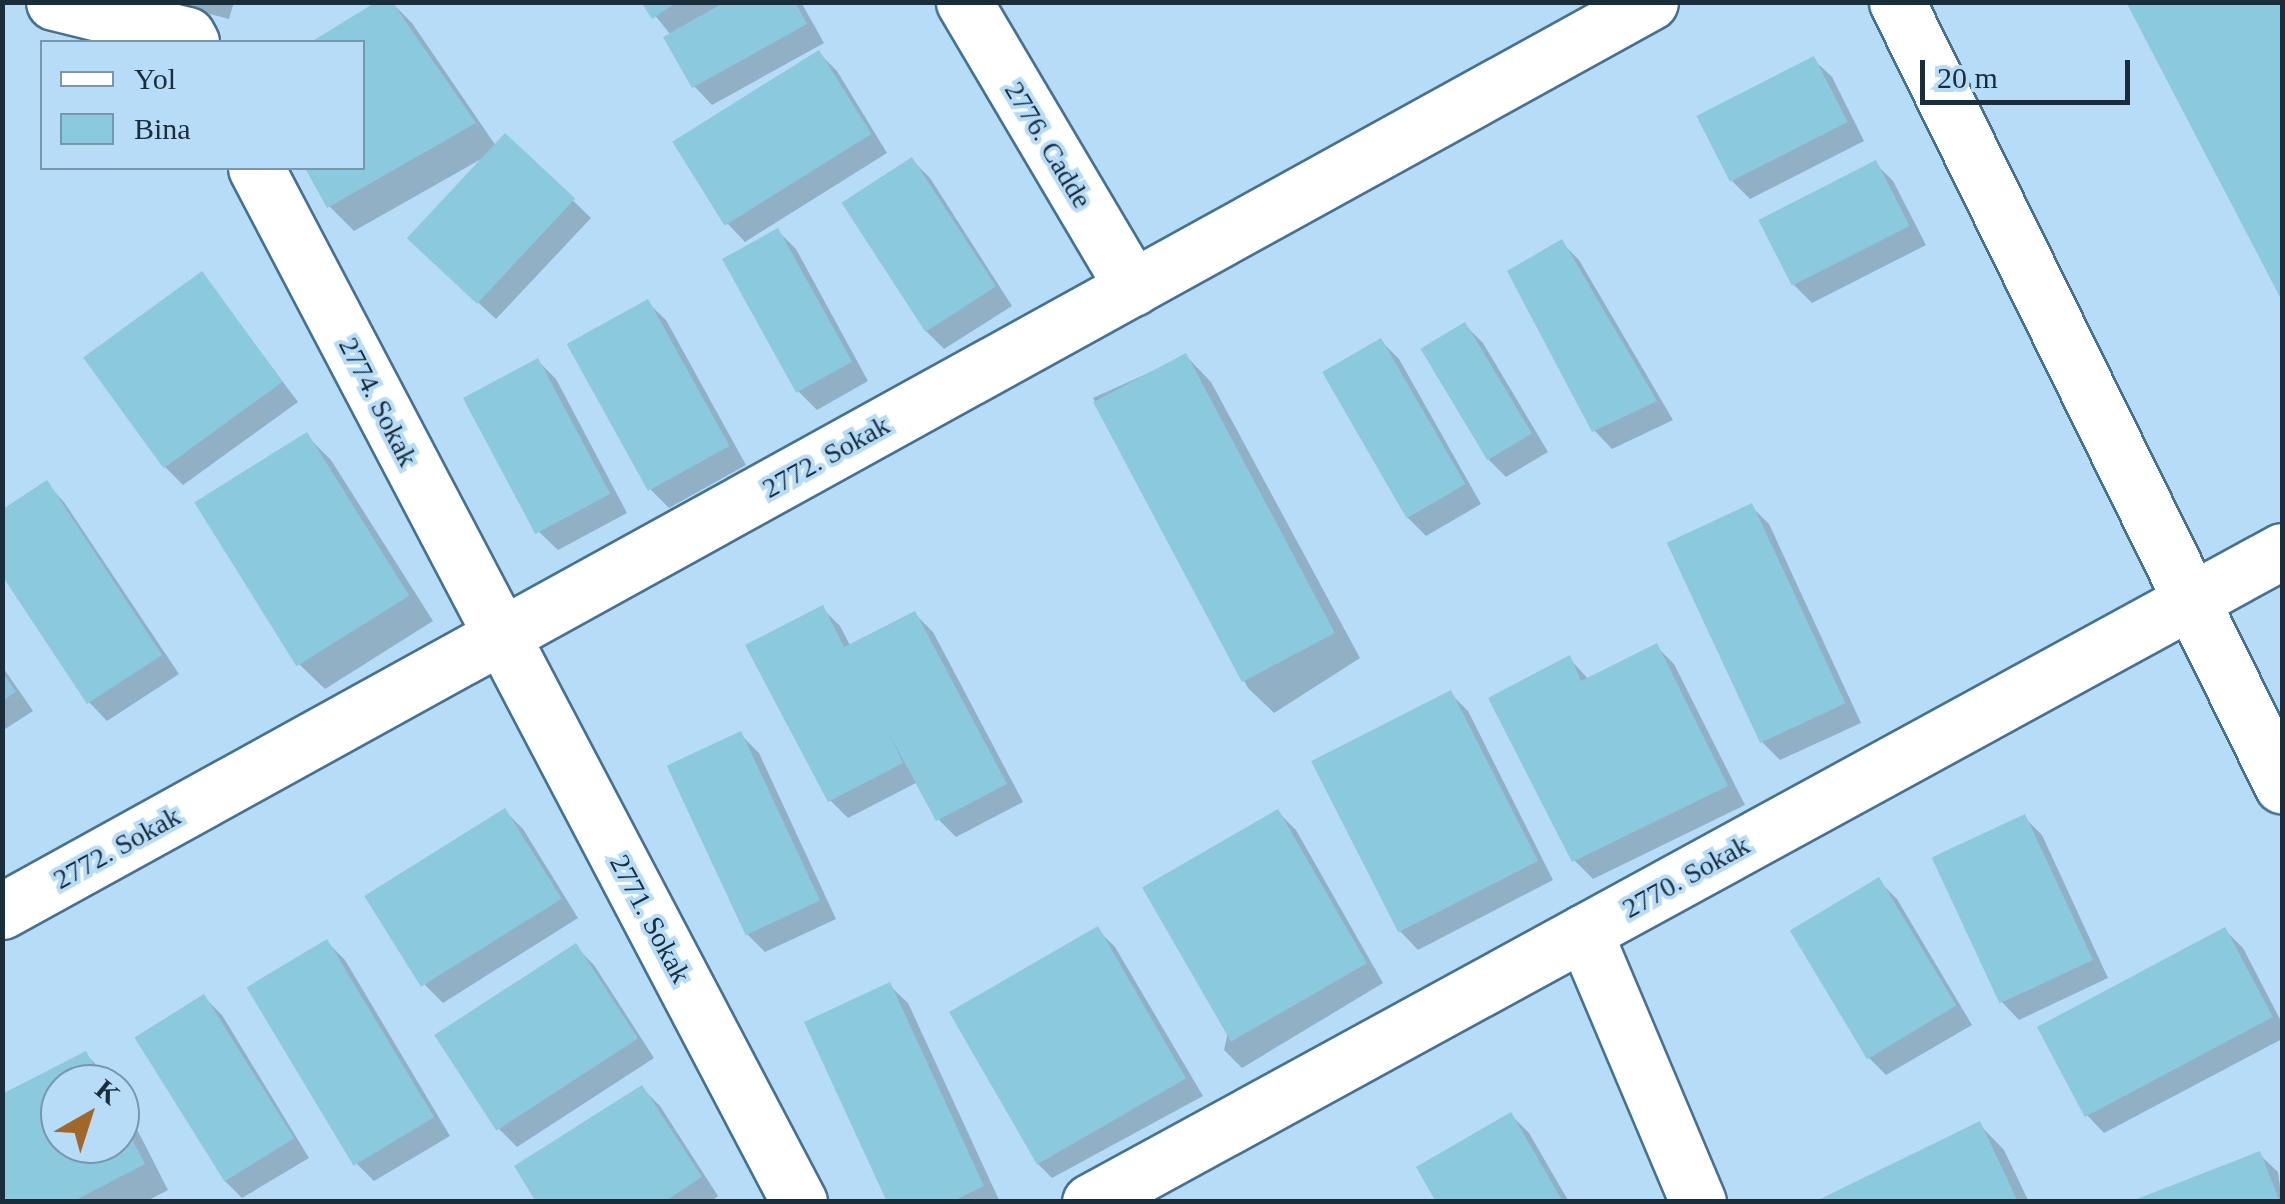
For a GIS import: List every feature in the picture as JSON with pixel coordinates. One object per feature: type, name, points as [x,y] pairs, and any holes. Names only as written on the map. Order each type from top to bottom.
[{"type":"street","points":[[54,2],[187,35],[190,40]]},
{"type":"street","name":"2776. Cadde","points":[[964,2],[1133,288]]},
{"type":"street","name":"2772. Sokak","points":[[2,911],[1650,2]]},
{"type":"street","points":[[1897,2],[2282,785]]},
{"type":"street","name":"2774. Sokak","points":[[257,170],[500,637]]},
{"type":"street","name":"2770. Sokak","points":[[1090,1202],[2282,552]]},
{"type":"street","name":"2771. Sokak","points":[[500,637],[799,1202]]},
{"type":"street","points":[[1584,932],[1698,1202]]},
{"type":"building","points":[[376,2],[392,2],[476,123],[327,208],[306,170],[365,170],[365,40],[314,40]]},
{"type":"building","points":[[641,2],[677,2],[652,19]]},
{"type":"building","points":[[725,2],[795,2],[807,24],[692,88],[663,37]]},
{"type":"building","points":[[2126,2],[2282,2],[2282,301]]},
{"type":"building","points":[[819,50],[871,134],[725,226],[672,142]]},
{"type":"building","points":[[1814,56],[1848,122],[1730,182],[1696,116]]},
{"type":"building","points":[[505,133],[575,198],[477,304],[407,238]]},
{"type":"building","points":[[912,157],[996,286],[925,332],[842,203]]},
{"type":"building","points":[[1876,160],[1910,226],[1792,286],[1758,220]]},
{"type":"building","points":[[778,228],[852,362],[796,393],[722,259]]},
{"type":"building","points":[[1562,239],[1657,401],[1592,432],[1507,271]]},
{"type":"building","points":[[202,271],[283,382],[164,468],[83,357]]},
{"type":"building","points":[[648,299],[729,446],[648,491],[567,344]]},
{"type":"building","points":[[1465,322],[1532,433],[1487,460],[1420,349]]},
{"type":"building","points":[[1381,338],[1466,484],[1407,518],[1322,372]]},
{"type":"building","points":[[1186,353],[1335,633],[1242,682],[1093,402]]},
{"type":"building","points":[[538,358],[610,494],[535,534],[463,398]]},
{"type":"building","points":[[307,432],[409,596],[296,666],[194,502]]},
{"type":"building","points":[[47,480],[162,655],[87,704],[3,577],[3,509]]},
{"type":"building","points":[[1752,503],[1845,703],[1760,743],[1667,543]]},
{"type":"building","points":[[823,605],[844,647],[915,611],[1007,784],[936,821],[890,735],[903,763],[828,802],[745,645]]},
{"type":"building","points":[[1657,643],[1728,786],[1572,862],[1488,698],[1570,655],[1581,681]]},
{"type":"building","points":[[2,671],[16,692],[2,701]]},
{"type":"building","points":[[1451,690],[1538,861],[1398,932],[1311,761]]},
{"type":"building","points":[[741,731],[820,900],[746,935],[667,766]]},
{"type":"building","points":[[505,808],[562,899],[421,987],[364,896]]},
{"type":"building","points":[[1278,809],[1367,963],[1231,1042],[1142,888]]},
{"type":"building","points":[[2025,814],[2093,960],[2000,1003],[1932,858]]},
{"type":"building","points":[[1879,877],[1956,1006],[1867,1059],[1790,931]]},
{"type":"building","points":[[1098,926],[1186,1078],[1037,1164],[949,1012]]},
{"type":"building","points":[[2225,927],[2273,1017],[2085,1117],[2037,1027]]},
{"type":"building","points":[[327,939],[434,1117],[354,1166],[246,987]]},
{"type":"building","points":[[576,943],[638,1039],[496,1131],[434,1035]]},
{"type":"building","points":[[890,982],[984,1186],[951,1202],[887,1202],[804,1022]]},
{"type":"building","points":[[204,994],[294,1138],[225,1182],[134,1037]]},
{"type":"building","points":[[86,1051],[93,1064],[61,1064]]},
{"type":"building","points":[[40,1075],[40,1164],[140,1164],[140,1154],[145,1164],[72,1202],[2,1202],[2,1094]]},
{"type":"building","points":[[642,1085],[702,1177],[664,1202],[536,1202],[514,1166]]},
{"type":"building","points":[[1511,1112],[1563,1202],[1436,1202],[1416,1167]]},
{"type":"building","points":[[1980,1121],[2018,1202],[1814,1202]]},
{"type":"building","points":[[2260,1151],[2280,1202],[2132,1202],[2132,1201]]}]
